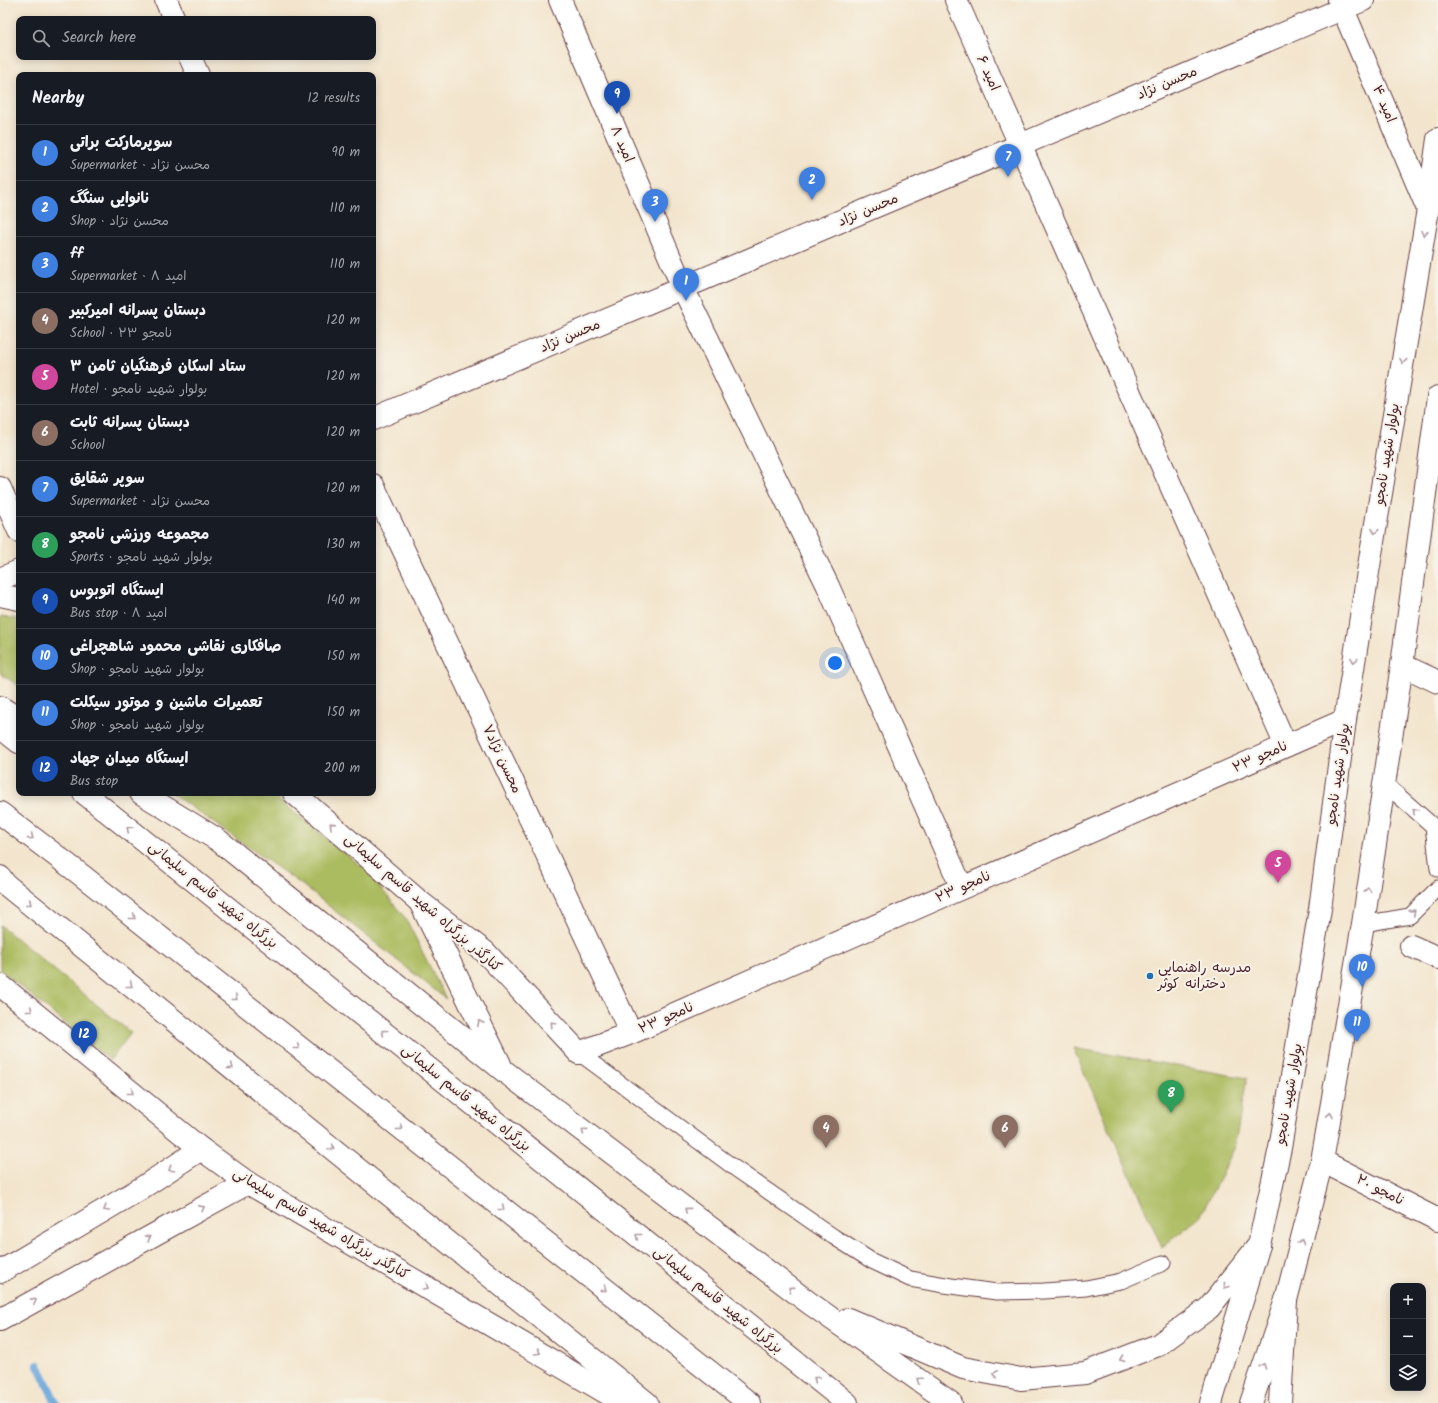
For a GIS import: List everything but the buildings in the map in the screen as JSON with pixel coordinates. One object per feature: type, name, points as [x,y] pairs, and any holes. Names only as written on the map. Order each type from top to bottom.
[{"type":"main road","points":[[166,0],[173,16]]},
{"type":"main road","name":"امید ۸","points":[[560,0],[683,288],[828,586],[962,888]]},
{"type":"main road","name":"امید ۶","points":[[956,0],[1286,746]]},
{"type":"main road","name":"محسن نژاد","points":[[376,418],[1020,145],[1341,4],[1363,0]]},
{"type":"main road","name":"امید ۴","points":[[1341,4],[1428,209]]},
{"type":"main road","points":[[191,60],[197,72]]},
{"type":"main road","name":"بولوار شهید نامجو","points":[[1211,1403],[1259,1245],[1280,1148],[1320,909],[1345,720],[1438,139]]},
{"type":"main road","points":[[1251,1403],[1286,1300],[1322,1161],[1363,924],[1402,665],[1438,397]]},
{"type":"main road","points":[[0,488],[16,524]]},
{"type":"main road","name":"محسن نژاد۷","points":[[376,491],[631,1033]]},
{"type":"main road","points":[[0,579],[16,572]]},
{"type":"main road","points":[[0,595],[16,598]]},
{"type":"main road","points":[[1402,665],[1438,682]]},
{"type":"main road","points":[[0,708],[16,717]]},
{"type":"main road","name":"نامجو ۲۳","points":[[579,1053],[631,1033],[1345,720]]},
{"type":"main road","points":[[0,727],[16,740]]},
{"type":"main road","name":"بزرگراه شهید قاسم سلیمانی","points":[[88,796],[847,1403]]},
{"type":"main road","points":[[146,796],[218,840],[504,1071],[808,1302],[951,1403]]},
{"type":"main road","name":"کنارگذر بزرگراه شهید قاسم سلیمانی","points":[[297,796],[420,902],[485,952],[579,1053]]},
{"type":"main road","points":[[0,813],[80,874],[749,1403]]},
{"type":"main road","points":[[0,877],[5,884],[647,1403]]},
{"type":"main road","points":[[420,902],[504,1071]]},
{"type":"main road","points":[[1411,946],[1438,958]]},
{"type":"main road","name":"کنارگذر بزرگراه شهید قاسم سلیمانی","points":[[0,985],[201,1149],[248,1184],[624,1403]]},
{"type":"main road","points":[[0,1272],[140,1190],[201,1149]]},
{"type":"main road","name":"نامجو ۲۰","points":[[1322,1161],[1438,1220]]},
{"type":"main road","points":[[0,1320],[248,1184]]},
{"type":"main road","points":[[808,1302],[962,1368],[1021,1379],[1085,1373],[1158,1345],[1209,1308],[1259,1245]]},
{"type":"main road","points":[[1280,1403],[1286,1300]]},
{"type":"lane","points":[[1384,783],[1433,826],[1438,870]]},
{"type":"lane","points":[[1363,924],[1410,916],[1438,888]]},
{"type":"lane","points":[[579,1053],[736,1169],[808,1219],[872,1261],[910,1279],[997,1292],[1044,1291],[1086,1288],[1121,1281],[1163,1263]]},
{"type":"green space","points":[[0,617],[16,619],[16,684],[0,673]]},
{"type":"green space","points":[[175,796],[274,796],[365,869],[406,919],[446,999],[301,884]]},
{"type":"green space","points":[[0,925],[131,1033],[110,1060],[0,970]]},
{"type":"green space","points":[[1073,1048],[1247,1078],[1234,1149],[1200,1217],[1162,1247]]},
{"type":"waterway","points":[[38,1365],[56,1403]]},
{"type":"place","name":"ایستگاه اتوبوس","points":[[617,114]]},
{"type":"place","name":"سوپر شقایق","points":[[1008,177]]},
{"type":"place","name":"نانوایی سنگگ","points":[[812,200]]},
{"type":"place","name":"ff","points":[[655,222]]},
{"type":"place","name":"سوپرمارکت براتی","points":[[686,301]]},
{"type":"place","name":"ستاد اسکان فرهنگیان ثامن ۳","points":[[1278,883]]},
{"type":"place","name":"مدرسه راهنمایی دخترانه کوثر","points":[[1150,976]]},
{"type":"place","name":"صافکاری نقاشی محمود شاهچراغی","points":[[1362,987]]},
{"type":"place","name":"تعمیرات ماشین و موتور سیکلت","points":[[1357,1042]]},
{"type":"place","name":"ایستگاه میدان جهاد","points":[[84,1054]]},
{"type":"place","name":"مجموعه ورزشی نامجو","points":[[1171,1113]]},
{"type":"place","name":"دبستان پسرانه امیرکبیر","points":[[826,1148]]},
{"type":"place","name":"دبستان پسرانه ثابت","points":[[1005,1148]]}]
